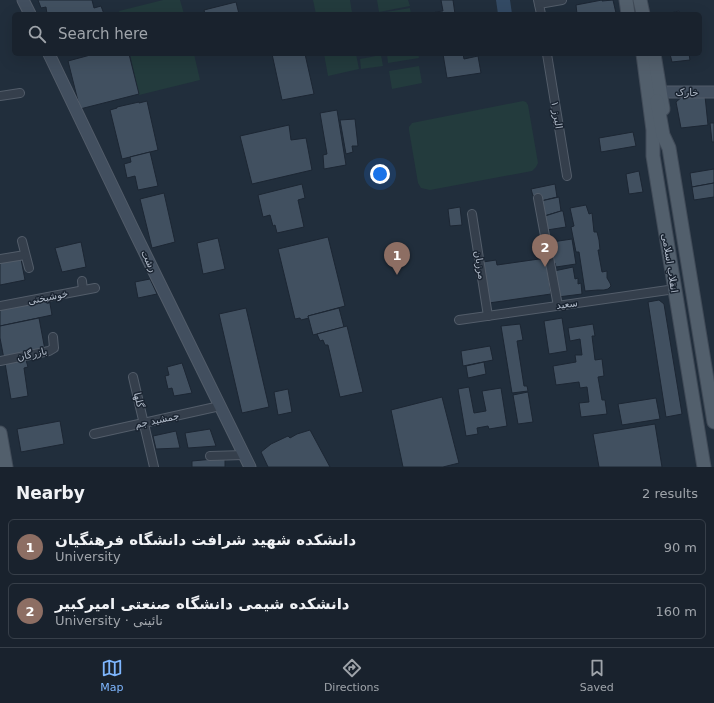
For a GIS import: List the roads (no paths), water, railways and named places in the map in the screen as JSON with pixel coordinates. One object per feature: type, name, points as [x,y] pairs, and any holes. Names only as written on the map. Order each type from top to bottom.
[{"type":"main road","points":[[626,0],[628,12]]},
{"type":"main road","points":[[634,0],[636,12]]},
{"type":"main road","points":[[640,0],[643,12]]},
{"type":"main road","points":[[645,0],[647,12]]},
{"type":"main road","points":[[646,56],[660,92],[669,148]]},
{"type":"main road","name":"انقلاب اسلامی","points":[[646,56],[663,135],[669,148],[711,386],[714,422]]},
{"type":"main road","name":"انقلاب اسلامی","points":[[646,56],[653,130],[653,156],[704,467]]},
{"type":"main road","points":[[0,436],[6,467]]},
{"type":"street","points":[[23,0],[29,12]]},
{"type":"street","points":[[541,12],[539,2],[562,0]]},
{"type":"street","name":"رشت","points":[[50,56],[250,467]]},
{"type":"street","name":"البرز ۱","points":[[547,56],[567,176]]},
{"type":"street","name":"خارک","points":[[660,92],[714,92]]},
{"type":"street","points":[[0,96],[20,93]]},
{"type":"street","points":[[538,198],[558,306]]},
{"type":"street","name":"مرزبان","points":[[472,214],[488,316]]},
{"type":"street","points":[[22,241],[28,268]]},
{"type":"street","points":[[0,259],[26,255]]},
{"type":"street","points":[[82,281],[83,290]]},
{"type":"street","name":"خوشبختی","points":[[0,306],[95,288]]},
{"type":"street","name":"سعید","points":[[459,320],[675,289]]},
{"type":"street","name":"بازرگان","points":[[0,361],[49,351],[54,348],[53,337]]},
{"type":"street","name":"گلها","points":[[133,377],[154,467]]},
{"type":"street","name":"جمشید جم","points":[[94,434],[220,406]]},
{"type":"street","points":[[210,456],[244,455]]},
{"type":"water","points":[[496,0],[510,0],[512,12],[498,12]]},
{"type":"place","name":"دانشکده شیمی دانشگاه صنعتی امیرکبیر","points":[[545,267]]},
{"type":"place","name":"دانشکده شهید شرافت دانشگاه فرهنگیان","points":[[397,275]]}]
